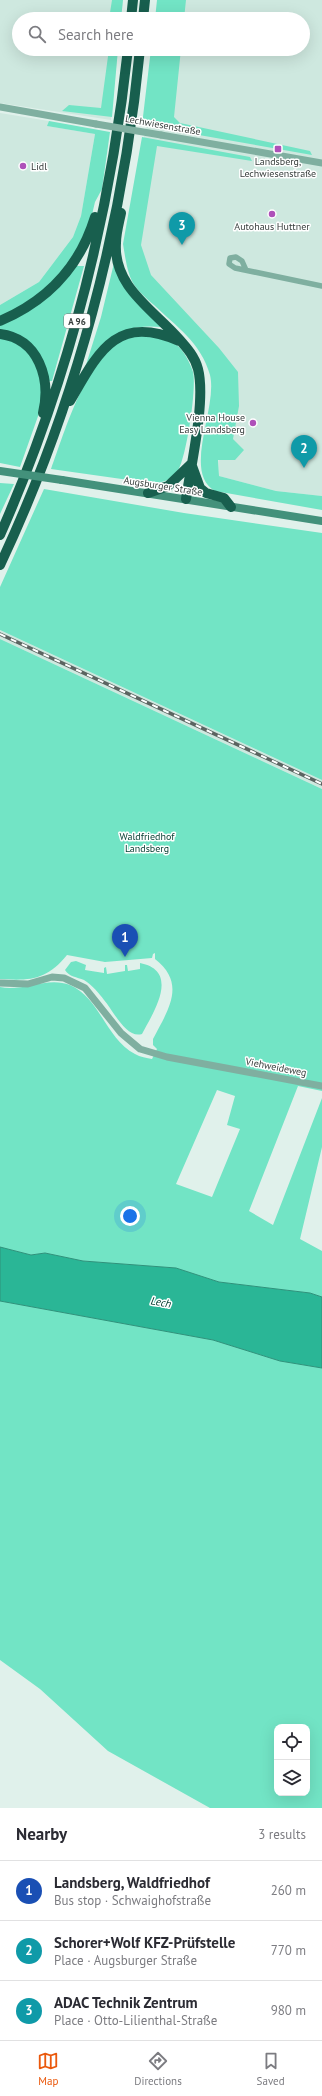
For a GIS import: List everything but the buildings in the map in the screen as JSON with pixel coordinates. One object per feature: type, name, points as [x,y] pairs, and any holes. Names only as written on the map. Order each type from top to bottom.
[{"type":"highway","points":[[132,12],[133,0]]},
{"type":"highway","points":[[144,12],[145,0]]},
{"type":"highway","name":"A 96","points":[[0,535],[34,452],[74,330],[91,266],[107,186],[127,56]]},
{"type":"highway","name":"A 96","points":[[0,565],[60,416],[94,305],[118,195],[139,56]]},
{"type":"highway","points":[[0,321],[29,307],[52,288],[65,274],[78,257],[88,238],[107,186]]},
{"type":"highway","points":[[118,195],[121,214],[116,244],[117,262],[122,275],[130,289],[141,302],[167,326],[194,358],[200,384],[200,401],[186,499]]},
{"type":"highway","points":[[60,416],[92,363],[117,338],[127,333],[146,330],[162,333],[181,342]]},
{"type":"highway","points":[[0,334],[15,338],[32,350],[44,373],[46,387],[44,406],[34,452]]},
{"type":"highway","points":[[148,493],[168,486],[191,464]]},
{"type":"highway","points":[[191,464],[200,488],[206,493],[224,498],[231,507]]},
{"type":"main road","name":"Augsburger Straße","points":[[0,471],[322,521]]},
{"type":"street","name":"Lechwiesenstraße","points":[[0,107],[322,162]]},
{"type":"street","points":[[246,270],[322,286]]},
{"type":"street","name":"Viehweideweg","points":[[0,983],[28,984],[57,976],[68,979],[84,988],[121,1032],[140,1048],[167,1057],[322,1086]]},
{"type":"shaded area","points":[[0,0],[123,0],[122,12],[12,12],[12,56],[117,56],[111,120],[0,103]]},
{"type":"shaded area","points":[[165,0],[322,0],[322,496],[276,491],[219,476],[215,353],[143,282],[132,244],[147,151],[144,137],[159,56],[310,56],[310,12],[164,12]]},
{"type":"shaded area","points":[[0,113],[49,121],[48,126],[95,134],[81,216],[73,237],[39,282],[0,305]]},
{"type":"shaded area","points":[[0,630],[322,780],[322,789],[0,639]]},
{"type":"green space","points":[[112,0],[123,0],[122,12],[110,12]]},
{"type":"green space","points":[[157,0],[186,0],[185,12],[156,12]]},
{"type":"green space","points":[[108,56],[117,56],[112,117],[62,111],[69,105],[101,108]]},
{"type":"green space","points":[[150,56],[180,56],[174,117],[180,123],[310,151],[312,155],[142,125]]},
{"type":"green space","points":[[49,121],[110,132],[102,189],[95,202],[89,227],[71,263],[45,291],[0,319],[0,305],[39,282],[73,237],[81,216],[95,134],[47,126]]},
{"type":"green space","points":[[142,137],[250,157],[252,161],[157,146],[141,245],[151,275],[219,348],[238,372],[239,406],[233,439],[244,450],[235,460],[218,460],[219,476],[276,491],[322,496],[322,510],[215,491],[206,482],[201,470],[201,455],[210,404],[210,375],[201,354],[187,336],[135,286],[129,274],[125,259],[123,244]]},
{"type":"green space","points":[[114,263],[162,327],[147,326],[135,328],[117,335],[85,368],[101,317]]},
{"type":"green space","points":[[76,266],[84,266],[52,381],[49,381],[46,369],[38,353],[33,348],[0,330],[0,325]]},
{"type":"green space","points":[[146,334],[167,340],[178,346],[183,351],[193,372],[194,380],[190,424],[184,454],[177,472],[165,481],[150,483],[51,469],[70,416],[88,378],[99,362],[111,348],[125,338]]},
{"type":"green space","points":[[0,338],[13,341],[30,353],[41,374],[42,405],[20,467],[0,463]]},
{"type":"green space","points":[[0,483],[14,484],[0,514]]},
{"type":"green space","points":[[44,489],[184,513],[322,533],[322,780],[0,630],[0,587]]},
{"type":"green space","name":"Waldfriedhof Landsberg","points":[[0,639],[322,789],[322,1091],[298,1086],[249,1211],[273,1225],[322,1098],[322,1147],[300,1239],[322,1251],[322,1297],[310,1293],[219,1282],[176,1268],[83,1261],[45,1253],[31,1255],[0,1247],[0,987],[17,988],[53,982],[70,985],[89,999],[117,1039],[125,1047],[137,1055],[152,1059],[157,1049],[153,1045],[153,1039],[169,1008],[172,998],[172,988],[170,978],[165,968],[155,959],[155,953],[153,954],[152,958],[105,962],[67,955],[52,970],[37,977],[20,980],[0,979]],"holes":[[[217,1090],[235,1096],[227,1125],[240,1129],[212,1197],[176,1184]]]},
{"type":"green space","points":[[76,961],[86,965],[85,970],[104,973],[104,968],[106,967],[107,974],[125,971],[125,965],[127,965],[128,971],[140,969],[140,963],[152,967],[159,975],[162,983],[157,1004],[142,1034],[136,1034],[125,1028],[93,987],[84,980],[71,975],[65,970],[71,962]]},
{"type":"green space","points":[[0,1301],[213,1340],[280,1361],[322,1368],[322,1808],[210,1808],[108,1751],[40,1689],[0,1660]]},
{"type":"water","name":"Lech","points":[[0,1247],[31,1255],[45,1253],[83,1261],[176,1268],[219,1282],[310,1293],[322,1297],[322,1368],[280,1361],[213,1340],[0,1301]]},
{"type":"railway","points":[[0,634],[322,784]]},
{"type":"place","name":"Landsberg, Lechwiesenstraße","points":[[278,149]]},
{"type":"place","name":"Lidl","points":[[23,166]]},
{"type":"place","name":"Autohaus Huttner","points":[[272,214]]},
{"type":"place","name":"ADAC Technik Zentrum","points":[[182,245]]},
{"type":"place","name":"Vienna House Easy Landsberg","points":[[253,423]]},
{"type":"place","name":"Schorer+Wolf KFZ-Prüfstelle","points":[[304,468]]},
{"type":"place","name":"Landsberg, Waldfriedhof","points":[[125,957]]}]
